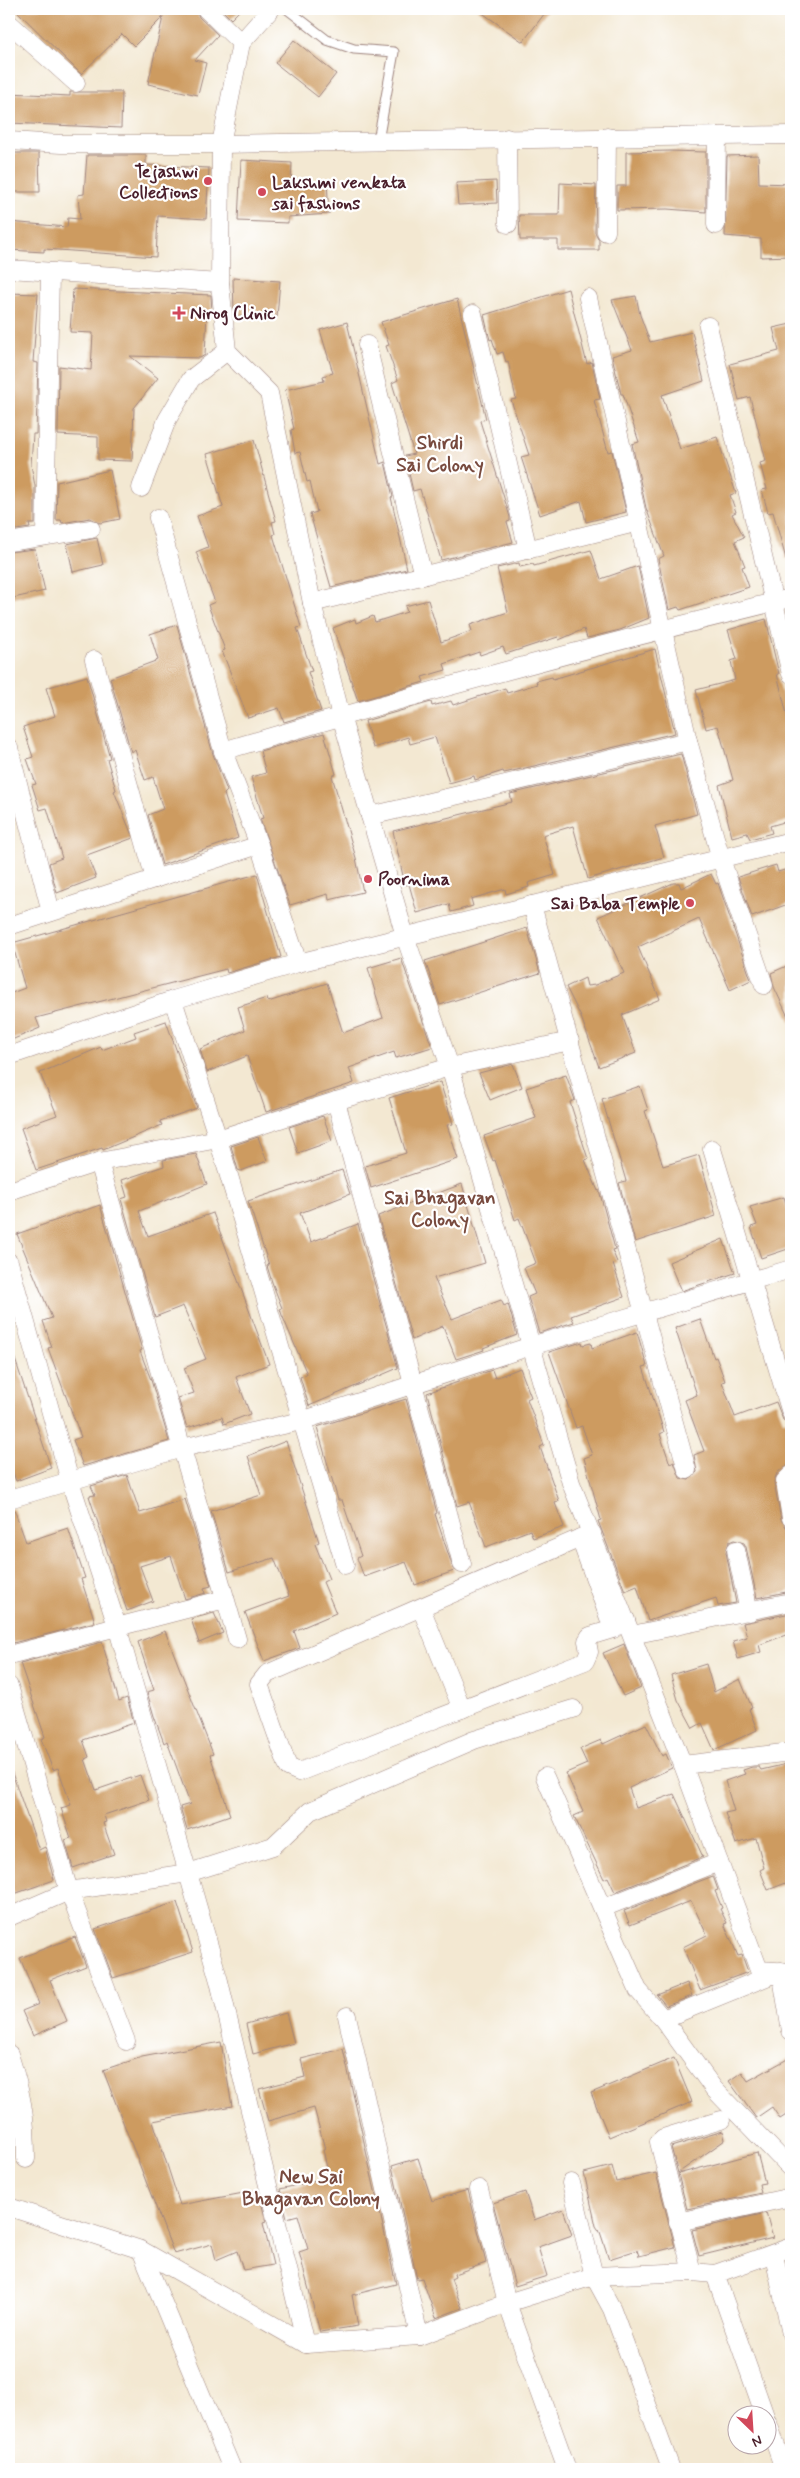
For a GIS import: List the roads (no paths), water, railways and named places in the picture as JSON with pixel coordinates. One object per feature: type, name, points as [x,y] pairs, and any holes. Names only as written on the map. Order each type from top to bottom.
[{"type":"street","points":[[206,9],[242,43]]},
{"type":"street","points":[[271,9],[242,43],[221,144],[220,283],[227,351],[269,392],[312,603],[341,716],[405,936],[450,1067],[586,1536],[683,1765],[759,1970],[786,1971]]},
{"type":"street","points":[[9,22],[76,83]]},
{"type":"street","points":[[9,141],[61,144],[221,144],[791,135]]},
{"type":"street","points":[[716,225],[717,136]]},
{"type":"street","points":[[606,232],[607,137]]},
{"type":"street","points":[[507,138],[508,224]]},
{"type":"street","points":[[9,269],[220,283]]},
{"type":"street","points":[[45,536],[50,272]]},
{"type":"street","points":[[588,298],[688,741],[721,859],[764,985]]},
{"type":"street","points":[[472,314],[528,550]]},
{"type":"street","points":[[708,326],[783,601],[791,674]]},
{"type":"street","points":[[367,345],[423,576]]},
{"type":"street","points":[[141,488],[167,420],[191,379],[227,351]]},
{"type":"street","points":[[158,518],[223,751],[259,845],[298,962]]},
{"type":"street","points":[[312,603],[639,522]]},
{"type":"street","points":[[9,542],[91,529]]},
{"type":"street","points":[[223,751],[341,716],[663,630],[783,601]]},
{"type":"street","points":[[94,660],[155,879]]},
{"type":"street","points":[[370,816],[688,741]]},
{"type":"street","points":[[9,748],[16,808],[51,912]]},
{"type":"street","points":[[9,1056],[173,1000],[298,962],[791,841]]},
{"type":"street","points":[[9,926],[259,845]]},
{"type":"street","points":[[532,905],[687,1470]]},
{"type":"street","points":[[173,1000],[218,1139],[345,1565]]},
{"type":"street","points":[[9,1191],[99,1162],[218,1139],[336,1100],[450,1067],[570,1041]]},
{"type":"street","points":[[336,1100],[462,1564]]},
{"type":"street","points":[[712,1149],[753,1280],[791,1413]]},
{"type":"street","points":[[99,1162],[237,1639]]},
{"type":"street","points":[[9,1262],[70,1481],[117,1626],[219,1982],[306,2344]]},
{"type":"street","points":[[9,1499],[182,1448],[301,1420],[531,1346],[791,1269]]},
{"type":"street","points":[[791,1475],[786,1481],[791,1518]]},
{"type":"street","points":[[586,1536],[267,1674],[259,1684],[288,1767],[299,1772],[585,1661],[589,1652],[587,1641],[590,1636],[624,1628],[749,1612],[791,1602]]},
{"type":"street","points":[[736,1550],[749,1612]]},
{"type":"street","points":[[9,1655],[225,1598]]},
{"type":"street","points":[[421,1608],[462,1709]]},
{"type":"street","points":[[9,1686],[69,1891],[126,2041]]},
{"type":"street","points":[[9,1917],[69,1891],[188,1872],[273,1846],[310,1811],[474,1740],[573,1708]]},
{"type":"street","points":[[683,1765],[791,1752]]},
{"type":"street","points":[[545,1777],[638,1990],[663,2019],[714,2089],[791,2169]]},
{"type":"street","points":[[603,1908],[719,1862]]},
{"type":"street","points":[[663,2019],[786,1971]]},
{"type":"street","points":[[786,1971],[791,2032]]},
{"type":"street","points":[[347,2016],[420,2336]]},
{"type":"street","points":[[9,2054],[15,2092],[26,2118],[26,2159]]},
{"type":"street","points":[[692,2272],[659,2142],[663,2138],[722,2120]]},
{"type":"street","points":[[571,2182],[594,2276],[612,2309],[671,2469]]},
{"type":"street","points":[[479,2189],[506,2303],[568,2469]]},
{"type":"street","points":[[678,2222],[791,2198]]},
{"type":"street","points":[[9,2207],[141,2250],[306,2344],[420,2336],[506,2303],[594,2276],[692,2272],[715,2274],[774,2255],[791,2247]]},
{"type":"street","points":[[141,2250],[232,2469]]},
{"type":"street","points":[[774,2255],[791,2334]]},
{"type":"street","points":[[715,2274],[761,2406]]},
{"type":"street","points":[[778,2452],[784,2469]]},
{"type":"lane","points":[[286,9],[327,40],[354,48],[394,52],[378,141]]},
{"type":"place","name":"Tejashwi Collections","points":[[208,181]]},
{"type":"place","name":"Lakshmi venkata sai fashions","points":[[262,192]]},
{"type":"place","name":"Nirog Clinic","points":[[179,313]]},
{"type":"place","name":"Poornima","points":[[368,879]]},
{"type":"place","name":"Sai Baba Temple","points":[[690,903]]},
{"type":"district","name":"Shirdi Sai Colony","points":[[440,453]]},
{"type":"district","name":"Sai Bhagavan Colony","points":[[440,1208]]},
{"type":"district","name":"New Sai Bhagavan Colony","points":[[311,2187]]}]
